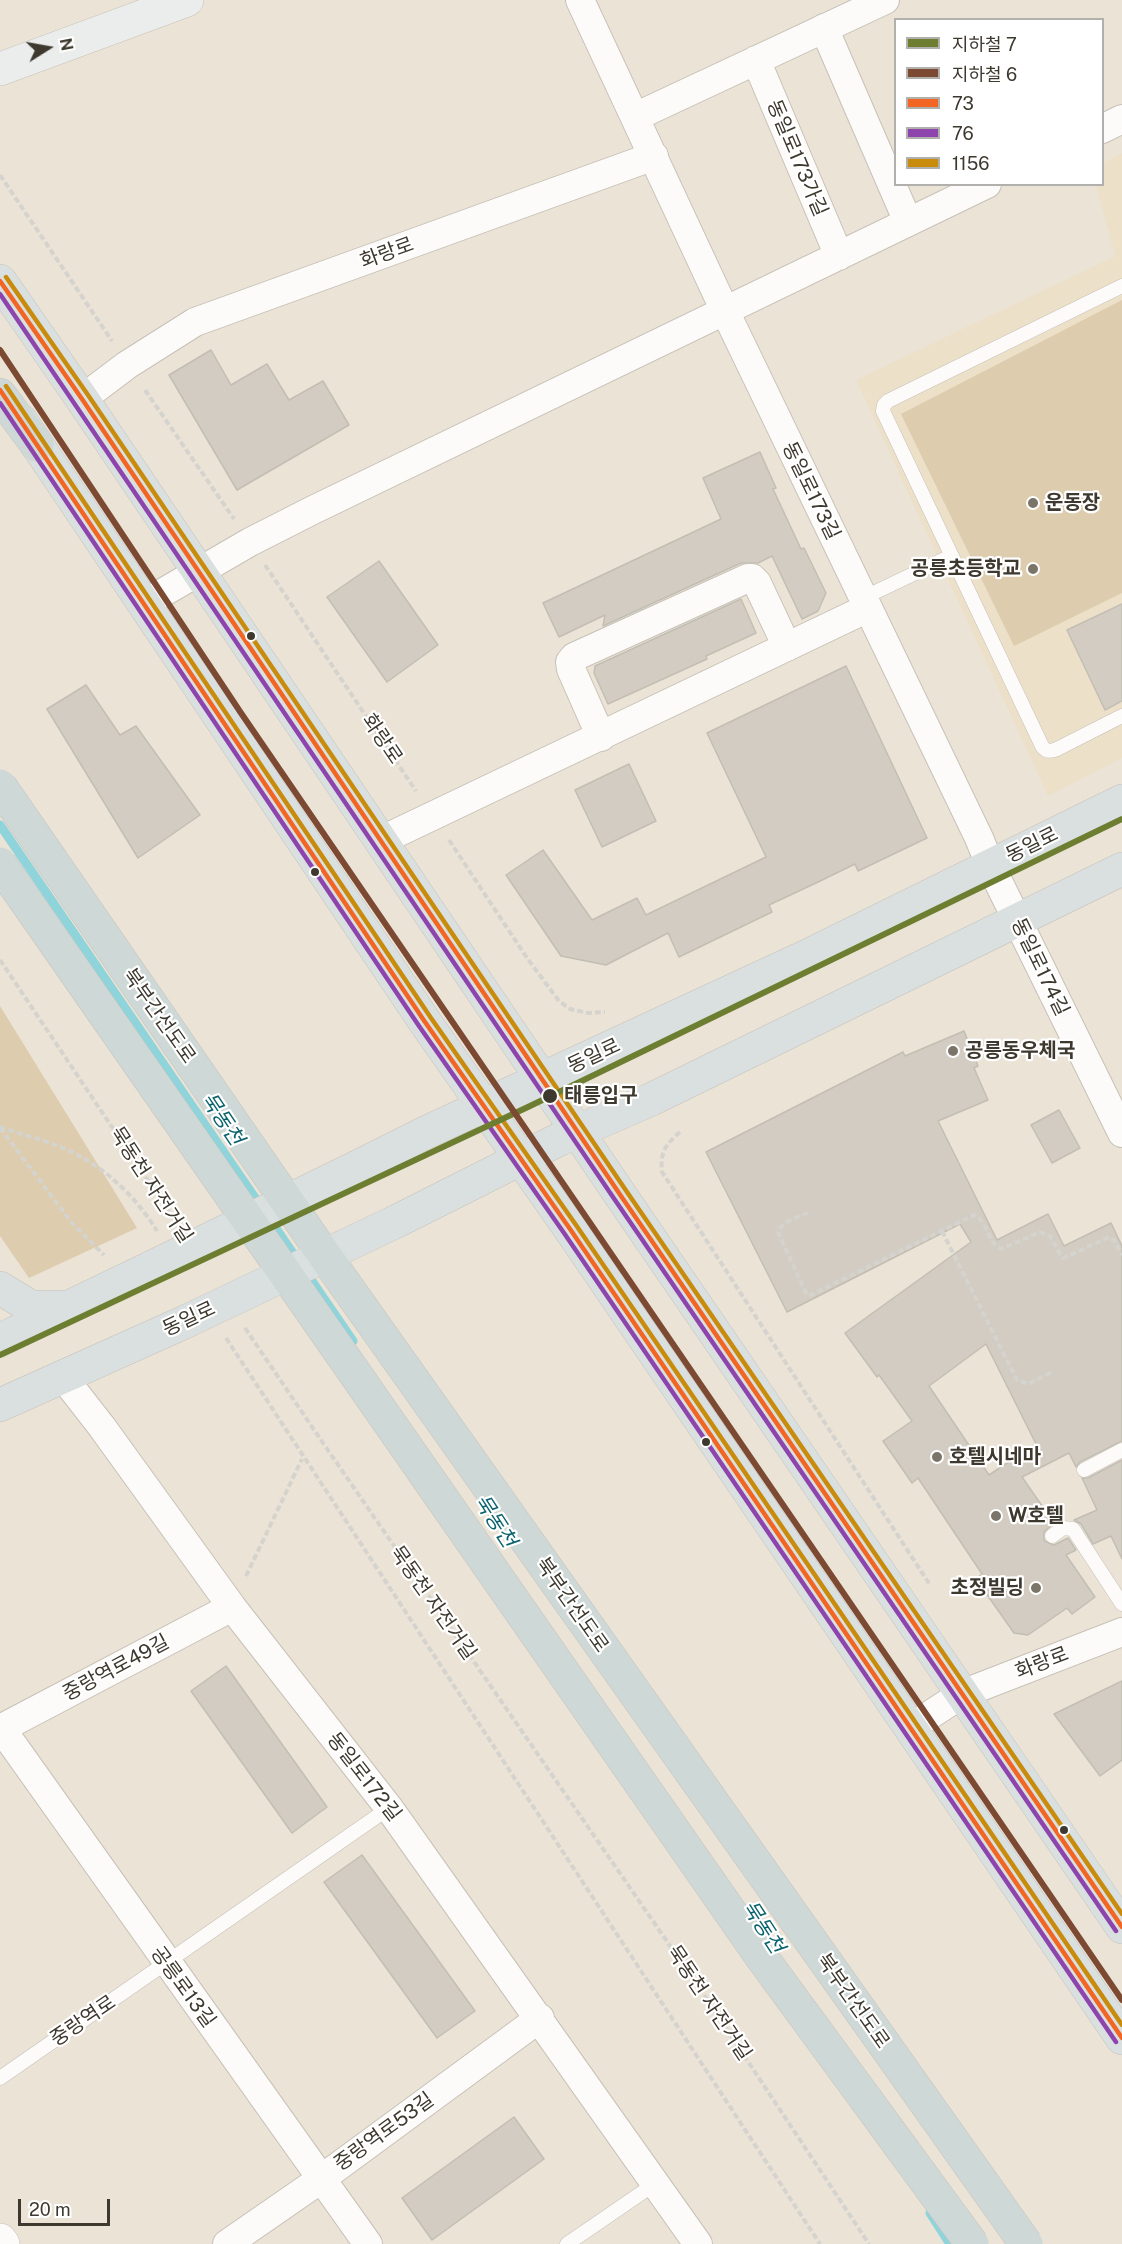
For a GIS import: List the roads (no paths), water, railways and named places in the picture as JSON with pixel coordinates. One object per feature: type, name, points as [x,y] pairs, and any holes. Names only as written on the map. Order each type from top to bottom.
[{"type":"highway","points":[[0,395],[38,445]]},
{"type":"highway","name":"북부간선도로","points":[[0,786],[320,1249],[1026,2244]]},
{"type":"highway","points":[[0,864],[763,1959],[972,2244]]},
{"type":"main road","points":[[0,69],[187,0]]},
{"type":"main road","points":[[0,281],[577,1132],[1122,1927]]},
{"type":"main road","points":[[0,390],[425,1022],[522,1159],[1122,2038]]},
{"type":"main road","name":"동일로","points":[[0,1340],[484,1106],[805,957],[1122,801]]},
{"type":"main road","name":"동일로","points":[[0,1405],[187,1321],[395,1222],[1122,869]]},
{"type":"main road","points":[[0,1288],[31,1307],[67,1307]]},
{"type":"street","name":"동일로173길","points":[[580,0],[725,311],[990,865]]},
{"type":"street","points":[[635,117],[885,0]]},
{"type":"street","points":[[824,28],[908,222]]},
{"type":"street","name":"동일로173가길","points":[[756,60],[839,256]]},
{"type":"street","points":[[1104,128],[1122,119]]},
{"type":"street","name":"화랑로","points":[[82,399],[127,365],[195,322],[654,156]]},
{"type":"street","points":[[145,603],[250,542],[983,186]]},
{"type":"street","points":[[601,736],[571,669],[570,662],[574,657],[748,578],[752,578],[757,583],[787,647]]},
{"type":"street","points":[[381,841],[787,647],[865,603]]},
{"type":"street","name":"동일로174길","points":[[990,865],[1122,1133]]},
{"type":"street","name":"동일로172길","points":[[63,1377],[102,1427],[232,1607],[389,1808],[698,2244]]},
{"type":"street","name":"중랑역로49길","points":[[0,1728],[232,1607]]},
{"type":"street","name":"화랑로","points":[[910,1728],[962,1694],[1122,1632]]},
{"type":"street","name":"공릉로13길","points":[[0,1728],[166,1964],[368,2244]]},
{"type":"street","name":"중랑역로53길","points":[[227,2244],[321,2179],[540,2018]]},
{"type":"street","points":[[0,2240],[3,2244]]},
{"type":"lane","points":[[1122,286],[884,405],[884,417],[1045,750],[1057,749],[1122,716]]},
{"type":"lane","points":[[865,603],[951,556]]},
{"type":"lane","points":[[1084,1470],[1122,1450]]},
{"type":"lane","points":[[1052,1536],[1063,1528],[1073,1529],[1122,1604]]},
{"type":"lane","name":"중랑역로","points":[[0,2078],[389,1808]]},
{"type":"lane","points":[[567,2244],[656,2183]]},
{"type":"waterway","name":"묵동천","points":[[0,825],[353,1341]]},
{"type":"waterway","name":"묵동천","points":[[930,2213],[950,2244]]},
{"type":"metro line","name":"6","points":[[0,350],[241,713],[1122,2000]]},
{"type":"metro line","name":"7","points":[[0,1355],[528,1107],[1122,819]]},
{"type":"place","name":"운동장","points":[[1033,503]]},
{"type":"place","name":"공릉초등학교","points":[[1033,569]]},
{"type":"place","name":"공릉동우체국","points":[[953,1051]]},
{"type":"place","name":"태릉입구","points":[[550,1096]]},
{"type":"place","name":"호텔시네마","points":[[937,1457]]},
{"type":"place","name":"W호텔","points":[[996,1516]]},
{"type":"place","name":"초정빌딩","points":[[1036,1588]]}]
